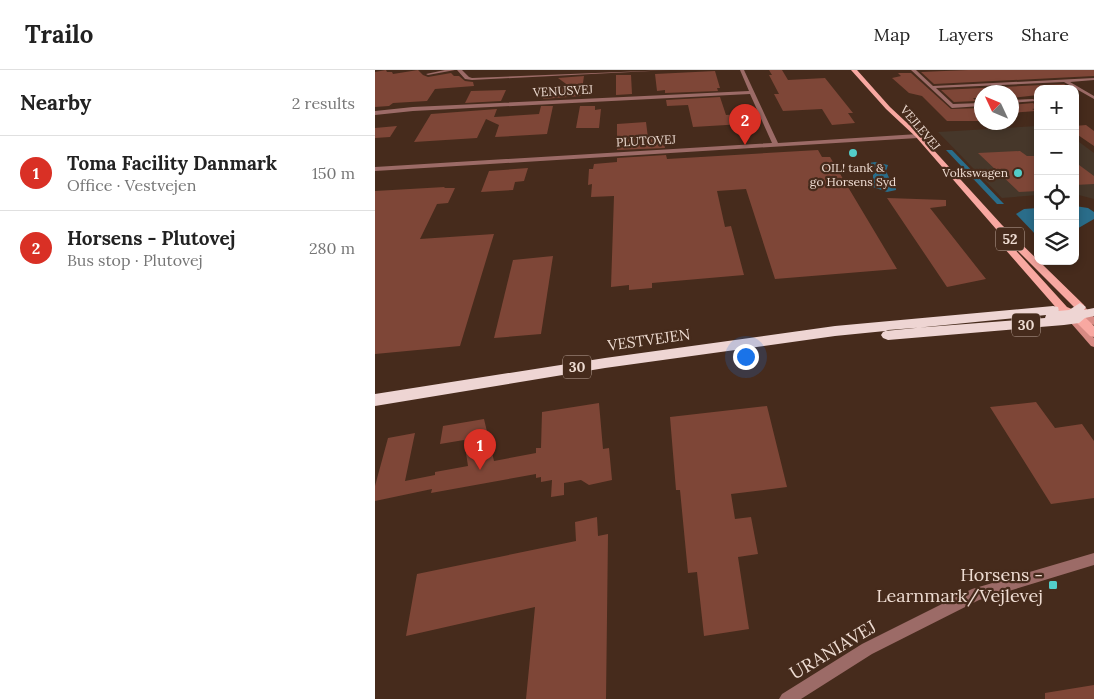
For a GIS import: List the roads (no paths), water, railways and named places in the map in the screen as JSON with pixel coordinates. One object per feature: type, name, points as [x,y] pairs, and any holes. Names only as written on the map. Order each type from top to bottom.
[{"type":"highway","name":"VESTVEJEN","points":[[779,340],[900,335],[1079,314]]},
{"type":"highway","name":"VESTVEJEN","points":[[375,400],[587,366],[835,331],[1079,314]]},
{"type":"main road","name":"VEJLEVEJ","points":[[854,70],[888,108],[891,116],[914,136],[1079,314],[1094,344]]},
{"type":"main road","name":"VEJLEVEJ","points":[[914,136],[980,216],[1079,314]]},
{"type":"main road","points":[[1079,314],[1094,333]]},
{"type":"street","points":[[428,74],[453,70]]},
{"type":"street","points":[[459,70],[467,78],[472,79],[607,71],[668,70]]},
{"type":"street","points":[[533,70],[533,76]]},
{"type":"street","points":[[742,70],[776,145]]},
{"type":"street","points":[[913,70],[952,106],[974,104]]},
{"type":"street","points":[[1081,75],[1091,79]]},
{"type":"street","points":[[1019,78],[1025,82]]},
{"type":"street","points":[[932,87],[1091,79]]},
{"type":"street","points":[[961,81],[966,85]]},
{"type":"street","points":[[1066,81],[1094,98]]},
{"type":"street","name":"VENUSVEJ","points":[[375,113],[413,109],[752,92]]},
{"type":"street","points":[[1081,99],[1094,98]]},
{"type":"street","points":[[1019,102],[1033,101]]},
{"type":"street","name":"PLUTOVEJ","points":[[375,169],[914,136]]},
{"type":"street","name":"URANIAVEJ","points":[[787,699],[867,649],[977,594],[1094,559]]},
{"type":"water","points":[[946,150],[952,150],[1004,204],[997,204]]},
{"type":"water","points":[[875,162],[888,165],[886,171],[891,182],[896,185],[896,190],[887,192],[873,187],[873,175],[878,170],[869,163]]},
{"type":"water","points":[[1079,207],[1088,208],[1094,212],[1094,219],[1079,228]]},
{"type":"water","points":[[1034,208],[1034,233],[1016,214],[1024,209]]},
{"type":"place","name":"Horsens - Plutovej","points":[[745,145]]},
{"type":"place","name":"OIL! tank & go Horsens Syd","points":[[853,153]]},
{"type":"place","name":"Volkswagen","points":[[1018,173]]},
{"type":"place","name":"Toma Facility Danmark","points":[[480,470]]},
{"type":"place","name":"Horsens - Learnmark/Vejlevej","points":[[1053,585]]}]
